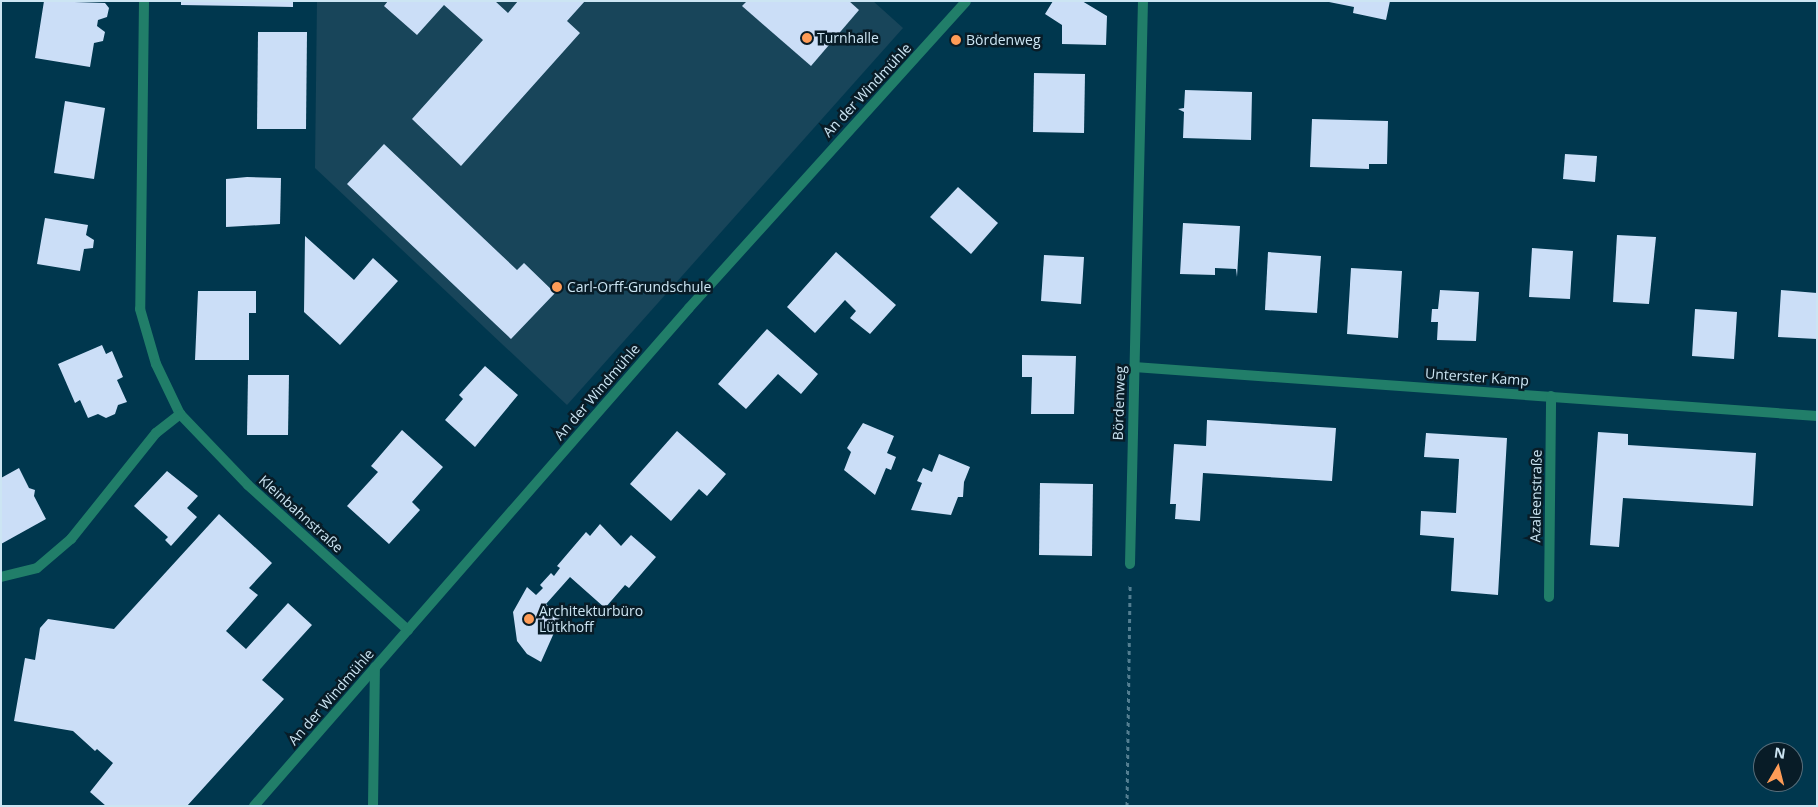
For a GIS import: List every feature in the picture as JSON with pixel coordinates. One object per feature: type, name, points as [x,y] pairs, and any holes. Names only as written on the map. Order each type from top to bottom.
[{"type":"street","name":"Kleinbahnstraße","points":[[144,1],[140,309],[156,364],[180,414],[248,485],[408,630]]},
{"type":"street","name":"An der Windmühle","points":[[254,806],[688,308],[966,1]]},
{"type":"street","name":"Bördenweg","points":[[1130,564],[1143,1]]},
{"type":"street","name":"Unterster Kamp","points":[[1134,367],[1817,416]]},
{"type":"street","name":"Azaleenstraße","points":[[1549,596],[1551,396]]},
{"type":"street","points":[[1,577],[37,568],[71,539],[156,433],[180,414]]},
{"type":"street","points":[[373,806],[375,667]]},
{"type":"path","points":[[1126,806],[1130,564]]},
{"type":"shaded area","name":"Carl-Orff-Grundschule","points":[[317,1],[873,1],[903,28],[567,405],[315,168]]},
{"type":"building","points":[[44,1],[105,3],[109,8],[107,17],[98,20],[97,26],[105,32],[103,41],[94,43],[90,67],[35,58]]},
{"type":"building","points":[[181,1],[293,1],[293,7],[181,5]]},
{"type":"building","points":[[388,1],[495,1],[508,13],[518,1],[585,1],[567,21],[580,33],[461,166],[412,119],[483,40],[444,5],[417,35],[384,6]]},
{"type":"building","name":"Turnhalle","points":[[747,1],[849,1],[859,10],[811,66],[742,6]]},
{"type":"building","points":[[1053,1],[1082,1],[1107,16],[1106,45],[1062,44],[1062,25],[1045,14]]},
{"type":"building","points":[[1390,1],[1386,20],[1353,13],[1354,7],[1329,2]]},
{"type":"building","points":[[258,32],[307,32],[306,129],[257,129]]},
{"type":"building","points":[[1034,73],[1085,74],[1084,133],[1033,132]]},
{"type":"building","points":[[1185,90],[1252,92],[1251,140],[1183,138],[1184,112],[1178,109],[1184,108]]},
{"type":"building","points":[[65,101],[105,108],[94,179],[54,173]]},
{"type":"building","points":[[1312,119],[1388,121],[1387,164],[1369,164],[1369,169],[1310,167]]},
{"type":"building","points":[[384,144],[517,270],[524,263],[555,293],[511,339],[347,184]]},
{"type":"building","points":[[1565,154],[1597,156],[1595,182],[1563,179]]},
{"type":"building","points":[[247,177],[281,178],[280,224],[226,227],[226,179]]},
{"type":"building","points":[[958,187],[998,223],[971,254],[930,217]]},
{"type":"building","points":[[45,218],[88,225],[86,235],[94,240],[93,248],[84,249],[80,271],[37,264]]},
{"type":"building","points":[[1183,223],[1240,226],[1237,277],[1236,269],[1215,268],[1215,275],[1180,274]]},
{"type":"building","points":[[1617,235],[1656,237],[1649,304],[1613,302]]},
{"type":"building","points":[[305,236],[354,280],[373,258],[398,281],[340,345],[304,312]]},
{"type":"building","points":[[1532,248],[1573,251],[1570,299],[1529,297]]},
{"type":"building","points":[[836,252],[896,305],[870,334],[850,318],[856,311],[845,300],[815,333],[787,307]]},
{"type":"building","points":[[1268,252],[1321,256],[1317,313],[1265,310]]},
{"type":"building","points":[[1044,255],[1084,257],[1081,304],[1041,301]]},
{"type":"building","points":[[1351,268],[1402,271],[1398,338],[1347,334]]},
{"type":"building","points":[[1440,290],[1479,292],[1476,341],[1437,340],[1438,322],[1431,322],[1432,309],[1438,309]]},
{"type":"building","points":[[1781,290],[1817,293],[1817,339],[1778,337]]},
{"type":"building","points":[[198,291],[256,291],[256,313],[249,313],[249,360],[195,360]]},
{"type":"building","points":[[1695,309],[1737,312],[1734,359],[1692,356]]},
{"type":"building","points":[[767,329],[818,374],[801,394],[778,374],[746,409],[718,384]]},
{"type":"building","points":[[102,345],[106,354],[112,351],[123,377],[117,380],[127,402],[118,405],[115,414],[106,418],[98,414],[88,418],[80,400],[75,403],[58,364]]},
{"type":"building","points":[[1022,355],[1076,356],[1074,414],[1031,414],[1032,377],[1022,377]]},
{"type":"building","points":[[485,366],[518,395],[475,447],[445,420],[463,399],[459,395]]},
{"type":"building","points":[[248,375],[289,375],[288,435],[247,435]]},
{"type":"building","points":[[1207,420],[1336,428],[1332,481],[1203,473],[1200,521],[1175,519],[1176,504],[1170,504],[1174,444],[1206,446]]},
{"type":"building","points":[[863,423],[894,436],[887,453],[896,457],[891,470],[886,468],[875,495],[844,470],[851,452],[847,448]]},
{"type":"building","points":[[402,430],[443,467],[412,502],[420,510],[389,544],[347,506],[378,472],[371,466]]},
{"type":"building","points":[[677,431],[726,474],[707,496],[699,489],[671,521],[630,484]]},
{"type":"building","points":[[1598,432],[1628,434],[1628,445],[1756,453],[1753,506],[1623,498],[1619,547],[1590,545]]},
{"type":"building","points":[[1426,433],[1507,438],[1498,595],[1451,591],[1454,538],[1420,535],[1421,511],[1456,513],[1459,459],[1424,457]]},
{"type":"building","points":[[939,454],[970,467],[964,482],[963,497],[958,497],[951,515],[911,510],[922,483],[917,481],[923,468],[932,472]]},
{"type":"building","points":[[19,468],[29,488],[35,490],[34,496],[46,519],[1,544],[1,478]]},
{"type":"building","points":[[167,471],[198,496],[187,508],[197,517],[171,546],[165,540],[168,537],[134,506]]},
{"type":"building","points":[[1040,483],[1093,484],[1092,556],[1039,555]]},
{"type":"building","points":[[219,514],[272,563],[249,588],[258,595],[226,631],[246,649],[288,603],[312,625],[262,680],[284,699],[187,806],[106,806],[90,792],[113,763],[97,749],[95,751],[73,731],[14,721],[25,658],[35,660],[40,628],[48,619],[114,629]]},
{"type":"building","points":[[600,524],[621,546],[631,535],[656,557],[629,588],[625,585],[605,608],[570,577],[546,604],[561,617],[541,662],[527,654],[517,641],[513,612],[527,587],[536,595],[543,588],[540,585],[551,573],[554,576],[560,568],[557,566],[586,532],[590,536]]},
{"type":"place","name":"Turnhalle","points":[[807,38]]},
{"type":"place","name":"Bördenweg","points":[[956,40]]},
{"type":"place","name":"Carl-Orff-Grundschule","points":[[557,287]]},
{"type":"place","name":"Architekturbüro Lütkhoff","points":[[529,619]]}]
